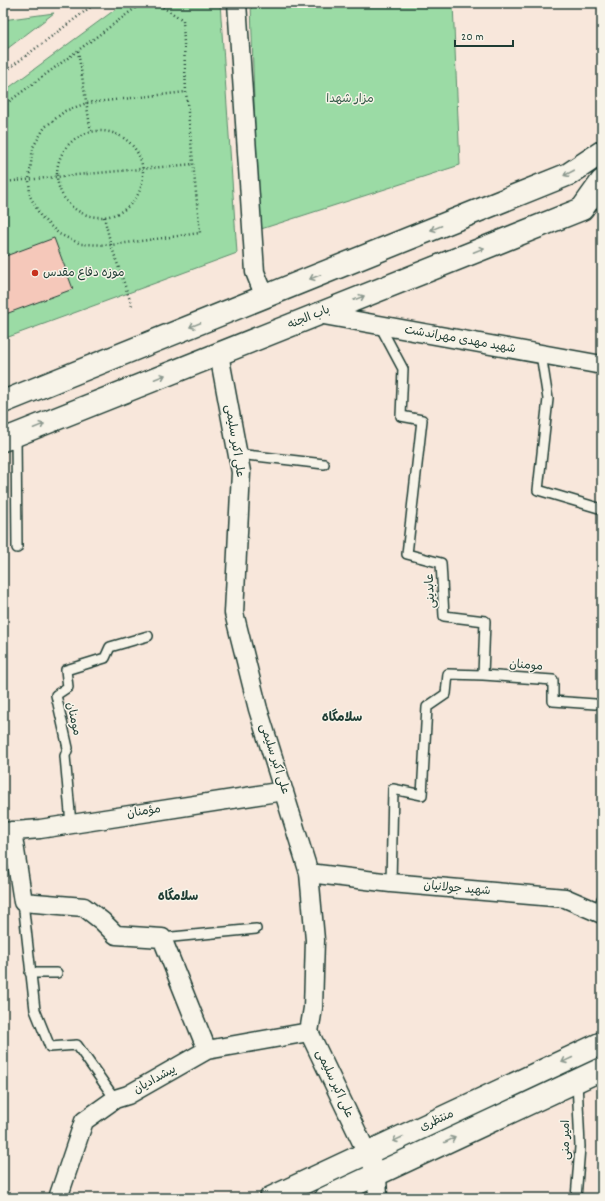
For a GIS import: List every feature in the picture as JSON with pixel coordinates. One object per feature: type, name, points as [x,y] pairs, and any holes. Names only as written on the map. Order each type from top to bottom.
[{"type":"street","points":[[238,3],[255,272],[264,297]]},
{"type":"street","points":[[3,402],[569,174],[602,152]]},
{"type":"street","name":"باب الجنه","points":[[9,438],[582,209],[600,190]]},
{"type":"street","name":"شهید مهدی مهراندشت","points":[[318,314],[602,365]]},
{"type":"street","name":"علی اکبر سلیمی","points":[[220,354],[241,472],[234,613],[258,709],[309,873],[315,940],[313,1008],[309,1032],[377,1174]]},
{"type":"street","name":"مؤمنان","points":[[7,831],[71,824],[284,790]]},
{"type":"street","points":[[7,831],[23,902],[84,907],[102,921],[116,935],[162,938],[207,1050]]},
{"type":"street","name":"شهید جولانیان","points":[[309,873],[391,883],[565,898],[601,908]]},
{"type":"street","name":"پیشدادیان","points":[[58,1198],[84,1121],[115,1099],[134,1091],[207,1050],[309,1032]]},
{"type":"street","name":"منتظری","points":[[271,1198],[602,1043]]},
{"type":"street","name":"منتظری","points":[[326,1198],[602,1069]]},
{"type":"street","points":[[377,1174],[378,1198]]},
{"type":"lane","name":"عابدینی","points":[[380,326],[403,369],[402,416],[422,420],[407,554],[441,563],[444,616],[485,621],[483,675]]},
{"type":"lane","points":[[540,354],[548,399],[538,490],[602,509]]},
{"type":"lane","points":[[9,438],[17,548]]},
{"type":"lane","points":[[238,454],[324,464]]},
{"type":"lane","name":"مومنان","points":[[71,824],[65,756],[68,748],[56,695],[68,687],[66,670],[105,658],[110,647],[148,636]]},
{"type":"lane","points":[[391,883],[393,789],[422,794],[426,707],[446,694],[448,674],[483,675]]},
{"type":"lane","name":"مومنان","points":[[483,675],[553,680],[554,701],[595,704]]},
{"type":"lane","points":[[23,902],[35,1010],[50,1047],[77,1045],[115,1099]]},
{"type":"lane","points":[[162,938],[256,930]]},
{"type":"lane","points":[[30,973],[57,973]]},
{"type":"lane","name":"امیر منی","points":[[576,1198],[580,1148],[577,1081]]},
{"type":"path","points":[[3,73],[96,3]]},
{"type":"path","points":[[3,106],[142,3]]},
{"type":"path","points":[[156,3],[183,20],[186,92],[200,233],[111,245],[81,244],[59,234],[42,217],[30,196],[29,180],[32,147],[45,127],[64,111],[88,103],[186,92]]},
{"type":"path","points":[[78,51],[88,103],[91,132]]},
{"type":"path","points":[[103,131],[115,133],[125,139],[134,147],[143,168],[140,190],[134,200],[126,209],[116,214],[104,217],[91,216],[78,211],[67,202],[60,191],[57,178],[57,165],[62,153],[69,143],[79,136],[91,132],[103,131]]},
{"type":"path","points":[[3,182],[193,164]]},
{"type":"path","points":[[104,217],[111,245],[132,306]]},
{"type":"green space","points":[[124,3],[220,3],[237,253],[3,339],[3,92]]},
{"type":"green space","name":"مزار شهدا","points":[[251,3],[453,3],[460,165],[258,230]]},
{"type":"green space","points":[[54,13],[3,52],[3,20]]},
{"type":"building","name":"موزه دفاع مقدس","points":[[54,238],[73,289],[3,315],[3,257]]},
{"type":"place","name":"موزه دفاع مقدس","points":[[35,273]]},
{"type":"district","name":"سلامگاه","points":[[342,718]]},
{"type":"district","name":"سلامگاه","points":[[178,897]]}]
